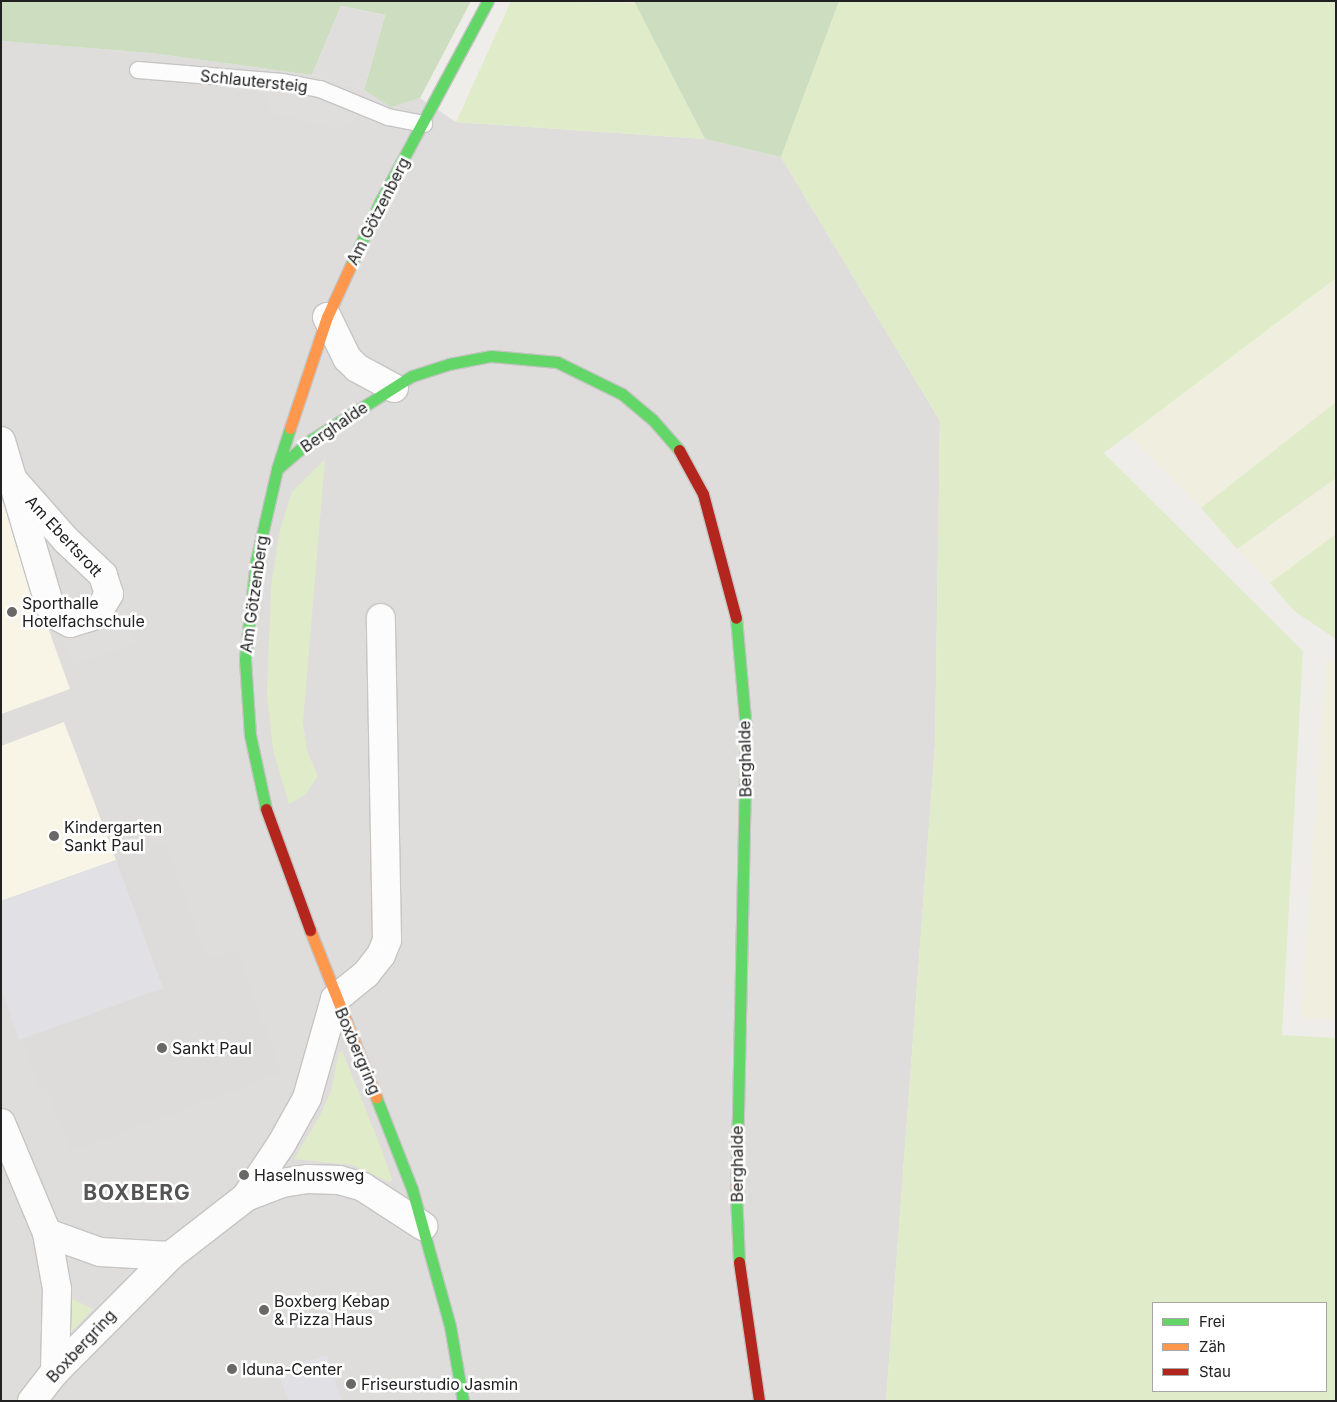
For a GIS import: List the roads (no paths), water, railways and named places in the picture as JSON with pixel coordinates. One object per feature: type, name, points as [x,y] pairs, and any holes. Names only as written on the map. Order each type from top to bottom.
[{"type":"street","name":"Am Götzenberg","points":[[335,999],[285,866],[264,802],[250,735],[246,634],[256,561],[277,470],[327,317],[380,202],[424,124],[488,1]]},
{"type":"street","name":"Berghalde","points":[[327,317],[347,358],[357,368],[394,388]]},
{"type":"street","name":"Berghalde","points":[[277,470],[311,440],[412,376],[449,364],[491,356],[557,362],[621,392],[653,420],[679,451],[703,494],[730,585],[738,626],[746,731],[736,1193],[740,1273],[759,1401]]},
{"type":"street","name":"Am Ebertsrott","points":[[1,441],[50,606],[55,615],[70,622],[90,617],[100,611],[109,594],[103,575],[66,540],[13,480]]},
{"type":"street","points":[[335,999],[366,974],[381,956],[387,940],[380,618]]},
{"type":"street","name":"Boxbergring","points":[[32,1401],[55,1372],[170,1256],[246,1196],[282,1143],[307,1098],[335,999]]},
{"type":"street","name":"Boxbergring","points":[[335,999],[388,1124],[423,1226],[450,1326],[463,1401]]},
{"type":"street","points":[[1,1123],[47,1233],[57,1289],[55,1372]]},
{"type":"street","name":"Boxbergring","points":[[246,1196],[282,1183],[308,1179],[338,1180],[363,1187],[423,1226]]},
{"type":"street","points":[[47,1233],[100,1252],[170,1256]]},
{"type":"lane","name":"Schlautersteig","points":[[138,70],[283,82],[320,89],[388,117],[424,124]]},
{"type":"place","name":"Sporthalle Hotelfachschule","points":[[12,612]]},
{"type":"place","name":"Kindergarten Sankt Paul","points":[[54,836]]},
{"type":"place","name":"Sankt Paul","points":[[162,1048]]},
{"type":"place","name":"Haselnussweg","points":[[244,1175]]},
{"type":"place","name":"Boxberg Kebap & Pizza Haus","points":[[264,1310]]},
{"type":"place","name":"Iduna-Center","points":[[232,1369]]},
{"type":"place","name":"Friseurstudio Jasmin","points":[[351,1384]]},
{"type":"district","name":"BOXBERG","points":[[137,1193]]}]
